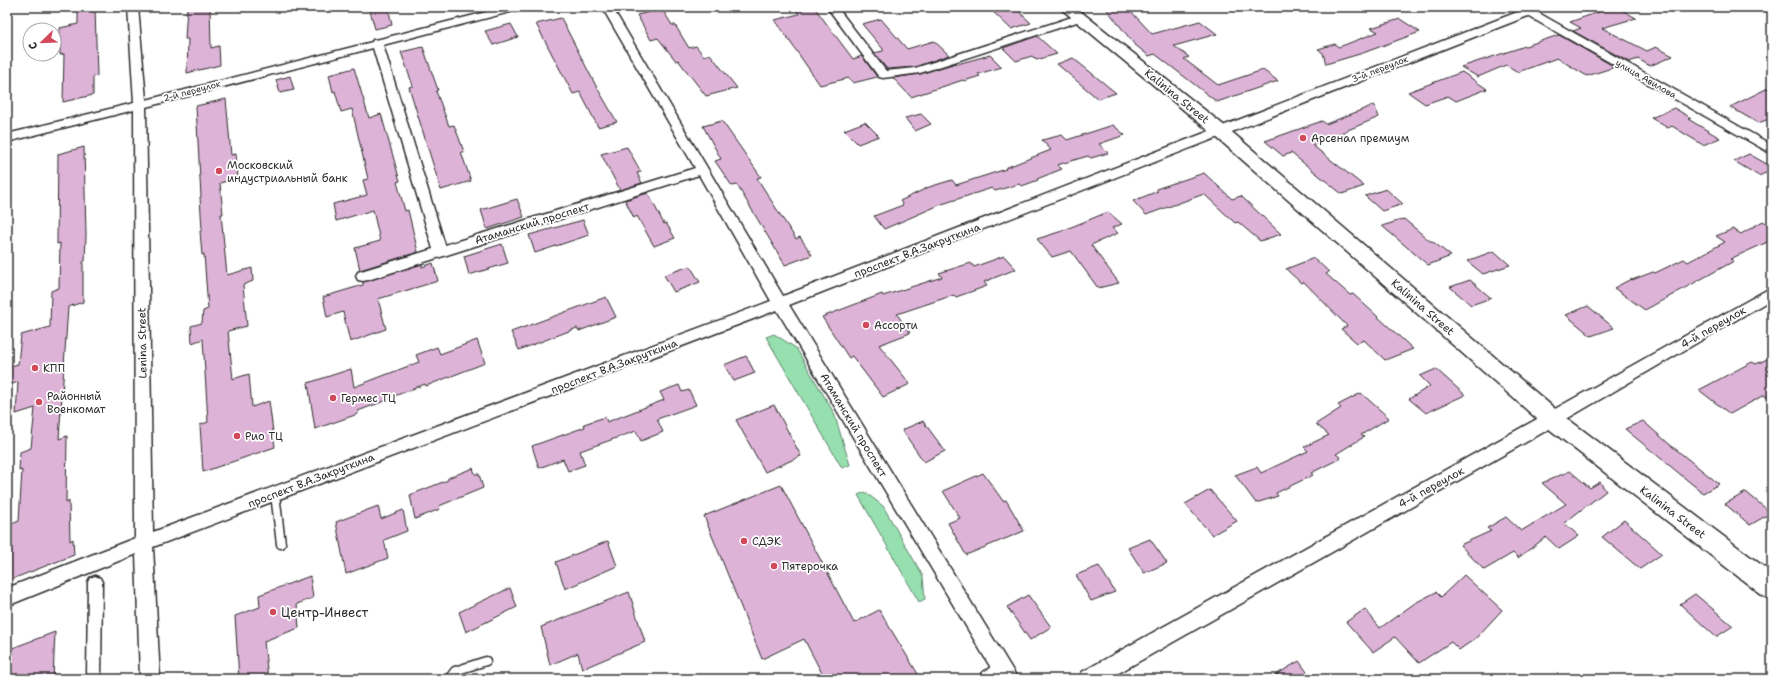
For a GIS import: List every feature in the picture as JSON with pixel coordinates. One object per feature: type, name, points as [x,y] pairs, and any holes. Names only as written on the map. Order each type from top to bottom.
[{"type":"main road","name":"Kalinina Street","points":[[1073,12],[1220,131],[1552,419],[1772,588]]},
{"type":"street","name":"Lenina Street","points":[[133,7],[140,105],[144,543],[150,679]]},
{"type":"street","name":"2-й переулок","points":[[7,138],[518,7]]},
{"type":"street","name":"Атаманский проспект","points":[[607,7],[1000,677]]},
{"type":"street","name":"Kalinina Street","points":[[832,7],[883,75],[916,71],[1073,12]]},
{"type":"street","name":"3-й переулок","points":[[1220,131],[1524,9],[1540,7]]},
{"type":"street","name":"улица Авилова","points":[[1524,9],[1772,150]]},
{"type":"street","points":[[377,42],[440,251]]},
{"type":"street","name":"проспект В.А.Закруткина","points":[[7,597],[144,543],[780,303],[1220,131]]},
{"type":"street","name":"Атаманский проспект","points":[[363,276],[702,170]]},
{"type":"street","name":"4-й переулок","points":[[1088,679],[1552,419],[1772,292]]},
{"type":"street","points":[[94,679],[95,582]]},
{"type":"lane","points":[[275,494],[281,544]]},
{"type":"lane","points":[[450,679],[455,671],[486,661]]},
{"type":"green space","points":[[774,334],[796,348],[834,413],[850,465],[842,468],[766,337]]},
{"type":"green space","points":[[865,492],[883,506],[923,576],[925,599],[919,602],[858,495]]},
{"type":"building","points":[[78,7],[95,7],[97,76],[93,77],[93,95],[63,102],[64,54],[62,54],[62,28],[78,24]]},
{"type":"building","points":[[187,7],[210,7],[211,48],[219,46],[220,65],[187,73],[188,39],[185,39]]},
{"type":"building","points":[[369,7],[388,7],[392,25],[375,29]]},
{"type":"building","points":[[793,7],[814,7],[853,59],[862,56],[877,77],[853,83],[849,78],[820,85],[775,20],[799,14]]},
{"type":"building","points":[[988,7],[1014,7],[1031,23],[1011,29]]},
{"type":"building","points":[[1105,7],[1127,7],[1152,34],[1200,21],[1217,34],[1174,46],[1189,57],[1184,59],[1218,85],[1263,70],[1278,81],[1217,102],[1155,54],[1149,56],[1134,44]]},
{"type":"building","points":[[1613,7],[1617,7],[1636,18],[1602,28],[1647,51],[1656,47],[1673,56],[1650,66],[1638,59],[1629,62],[1573,31],[1581,28],[1570,22]]},
{"type":"building","points":[[662,9],[672,25],[675,25],[689,48],[696,46],[704,56],[710,54],[737,88],[706,96],[678,60],[676,61],[658,38],[651,40],[637,15]]},
{"type":"building","points":[[561,18],[595,84],[617,122],[598,127],[580,92],[573,94],[536,24]]},
{"type":"building","points":[[881,19],[907,49],[934,41],[949,55],[915,67],[887,69],[874,53],[883,51],[883,49],[862,24]]},
{"type":"building","points":[[1400,19],[1420,32],[1363,53],[1326,64],[1323,53],[1318,49],[1335,44],[1339,47],[1378,32],[1371,28]]},
{"type":"building","points":[[511,24],[518,37],[493,45],[485,31]]},
{"type":"building","points":[[1559,35],[1615,67],[1587,76],[1557,58],[1518,72],[1506,65],[1478,77],[1461,67]]},
{"type":"building","points":[[1037,36],[1057,54],[1036,60],[1032,56],[1016,61],[1003,48]]},
{"type":"building","points":[[423,47],[438,90],[436,91],[449,126],[454,125],[459,138],[464,152],[461,152],[471,181],[441,190],[409,87],[413,86],[401,52]]},
{"type":"building","points":[[990,55],[1002,67],[978,74],[980,76],[911,97],[893,78],[920,74]]},
{"type":"building","points":[[1073,58],[1116,93],[1098,99],[1057,64]]},
{"type":"building","points":[[354,68],[369,118],[381,114],[400,181],[397,182],[405,211],[408,210],[418,252],[360,270],[355,248],[380,241],[373,210],[336,221],[333,204],[367,195],[363,180],[368,179],[352,109],[341,112],[335,91],[333,92],[329,75]]},
{"type":"building","points":[[1462,72],[1487,89],[1456,101],[1448,96],[1425,104],[1408,92]]},
{"type":"building","points":[[290,76],[294,90],[280,93],[276,80]]},
{"type":"building","points":[[1772,86],[1772,118],[1758,123],[1730,107]]},
{"type":"building","points":[[226,99],[231,155],[236,154],[238,178],[220,183],[223,214],[221,214],[227,275],[252,268],[253,281],[243,285],[247,326],[228,331],[233,379],[249,374],[252,407],[269,401],[275,447],[203,472],[200,425],[208,422],[203,339],[192,343],[191,326],[202,323],[203,311],[208,309],[204,254],[202,255],[200,231],[202,230],[201,197],[196,106]]},
{"type":"building","points":[[1374,105],[1379,117],[1312,145],[1364,186],[1342,194],[1291,153],[1283,156],[1265,141],[1322,121],[1326,124]]},
{"type":"building","points":[[1674,108],[1691,118],[1688,119],[1720,138],[1703,145],[1672,126],[1668,128],[1651,118]]},
{"type":"building","points":[[921,114],[931,124],[915,131],[905,118]]},
{"type":"building","points":[[722,121],[761,177],[757,178],[796,239],[800,237],[812,255],[785,265],[737,185],[732,186],[715,161],[721,159],[703,126]]},
{"type":"building","points":[[865,122],[879,136],[858,144],[844,130]]},
{"type":"building","points":[[1113,125],[1125,135],[1099,144],[1108,153],[1091,158],[1088,156],[1057,165],[1062,169],[1037,179],[1038,180],[1022,186],[1019,184],[995,191],[992,188],[942,204],[884,229],[874,216],[903,205],[900,201],[929,187],[952,180],[956,185],[1006,169],[1005,168],[1051,150],[1042,140],[1062,135],[1067,140]]},
{"type":"building","points":[[84,147],[86,235],[85,261],[83,262],[83,302],[68,307],[59,439],[67,436],[66,503],[69,501],[70,541],[73,539],[74,555],[7,581],[7,526],[19,521],[22,470],[19,471],[20,452],[31,448],[35,408],[16,414],[18,382],[7,386],[7,367],[18,364],[21,335],[50,327],[51,291],[59,288],[60,243],[57,244],[58,154]]},
{"type":"building","points":[[627,147],[641,172],[637,173],[642,183],[620,190],[601,154]]},
{"type":"building","points":[[1749,154],[1772,167],[1772,170],[1759,176],[1734,161]]},
{"type":"building","points":[[1204,173],[1232,199],[1241,196],[1281,234],[1260,241],[1238,222],[1235,223],[1204,194],[1146,215],[1133,201],[1158,191],[1156,189]]},
{"type":"building","points":[[1386,189],[1403,204],[1382,211],[1365,196]]},
{"type":"building","points":[[648,193],[664,224],[666,223],[675,238],[654,246],[637,216],[634,218],[625,200]]},
{"type":"building","points":[[517,199],[524,217],[487,229],[481,210]]},
{"type":"building","points":[[1108,212],[1122,224],[1112,228],[1118,233],[1091,245],[1119,283],[1098,288],[1071,251],[1052,257],[1037,239],[1059,232]]},
{"type":"building","points":[[1404,219],[1430,241],[1451,256],[1428,265],[1382,226]]},
{"type":"building","points":[[583,220],[589,235],[535,253],[529,235]]},
{"type":"building","points":[[1763,221],[1772,227],[1772,240],[1730,259],[1734,261],[1645,310],[1614,288],[1631,279],[1632,280],[1653,272],[1655,273],[1684,259],[1688,262],[1725,242],[1716,236],[1733,229],[1741,234]]},
{"type":"building","points":[[502,244],[508,263],[469,275],[464,256]]},
{"type":"building","points":[[1494,251],[1510,265],[1483,274],[1467,261]]},
{"type":"building","points":[[1004,256],[1016,269],[984,282],[987,286],[956,297],[954,295],[897,314],[910,333],[879,345],[910,384],[883,397],[852,356],[849,358],[822,317],[882,294],[883,296],[942,277],[939,273],[971,263],[974,267]]},
{"type":"building","points":[[1314,258],[1329,272],[1326,274],[1350,295],[1353,294],[1413,349],[1385,360],[1364,340],[1357,343],[1341,329],[1347,326],[1304,282],[1301,283],[1286,269]]},
{"type":"building","points":[[433,263],[438,281],[378,299],[386,329],[350,342],[343,312],[327,317],[323,297],[363,285],[363,282],[422,264],[422,267]]},
{"type":"building","points":[[690,266],[700,282],[674,292],[664,275]]},
{"type":"building","points":[[1470,280],[1491,298],[1471,305],[1450,287]]},
{"type":"building","points":[[606,297],[616,317],[579,331],[577,328],[519,350],[511,332]]},
{"type":"building","points":[[1588,306],[1614,328],[1591,336],[1566,315]]},
{"type":"building","points":[[477,340],[485,363],[426,386],[425,384],[358,411],[358,414],[315,429],[308,383],[351,369],[354,387],[419,362],[416,355],[437,347],[440,354]]},
{"type":"building","points":[[746,356],[755,373],[734,381],[724,365]]},
{"type":"building","points":[[1772,357],[1772,401],[1764,395],[1730,414],[1699,390],[1752,362],[1756,364]]},
{"type":"building","points":[[1436,369],[1465,395],[1426,413],[1409,399],[1430,386],[1420,376]]},
{"type":"building","points":[[679,385],[682,392],[689,390],[696,405],[657,419],[663,432],[641,441],[636,431],[580,451],[585,465],[568,471],[563,459],[539,468],[532,446],[585,427],[584,424],[605,417],[607,422],[664,400],[660,392]]},
{"type":"building","points":[[1361,393],[1389,418],[1361,435],[1364,437],[1336,454],[1341,458],[1311,473],[1313,475],[1276,493],[1278,496],[1256,503],[1235,475],[1257,467],[1261,473],[1308,451],[1304,447],[1329,435],[1316,424],[1341,408],[1338,405]]},
{"type":"building","points":[[774,405],[801,456],[765,472],[736,420]]},
{"type":"building","points":[[923,421],[945,451],[924,462],[902,430]]},
{"type":"building","points":[[1643,421],[1719,484],[1703,493],[1625,429]]},
{"type":"building","points":[[473,468],[475,474],[479,474],[483,488],[439,506],[440,509],[415,519],[410,495]]},
{"type":"building","points":[[1570,471],[1590,488],[1600,482],[1606,491],[1564,523],[1579,536],[1559,549],[1546,537],[1518,558],[1513,553],[1484,570],[1460,545],[1491,531],[1487,528],[1506,517],[1521,531],[1566,504],[1542,483]]},
{"type":"building","points":[[983,473],[1003,501],[1006,500],[1024,531],[966,555],[948,523],[960,518],[943,491]]},
{"type":"building","name":"Пятeрочка","points":[[781,485],[854,623],[879,610],[921,679],[825,679],[804,639],[762,659],[704,516]]},
{"type":"building","points":[[1210,490],[1237,521],[1212,535],[1185,504]]},
{"type":"building","points":[[1746,492],[1771,513],[1750,525],[1725,504]]},
{"type":"building","points":[[378,506],[381,519],[403,510],[407,531],[384,540],[388,558],[346,574],[336,522]]},
{"type":"building","points":[[1624,520],[1662,554],[1640,569],[1602,537]]},
{"type":"building","points":[[1150,539],[1167,563],[1144,573],[1128,548]]},
{"type":"building","points":[[608,541],[617,566],[565,589],[556,562]]},
{"type":"building","points":[[1099,566],[1115,592],[1091,601],[1076,575]]},
{"type":"building","points":[[1464,575],[1502,610],[1476,638],[1459,650],[1451,642],[1419,663],[1395,637],[1373,652],[1346,622],[1365,609],[1380,628],[1415,603],[1436,592],[1441,597]]},
{"type":"building","points":[[310,576],[313,598],[297,604],[299,628],[264,641],[268,679],[239,679],[235,616],[260,607],[259,595]]},
{"type":"building","points":[[510,588],[517,607],[466,632],[459,612]]},
{"type":"building","points":[[629,592],[645,642],[582,669],[578,653],[550,665],[541,627]]},
{"type":"building","points":[[1695,594],[1733,626],[1716,637],[1680,604]]},
{"type":"building","points":[[1028,595],[1051,627],[1030,640],[1007,607]]},
{"type":"building","points":[[55,632],[53,679],[7,679],[7,650]]},
{"type":"building","points":[[1299,661],[1312,679],[1269,679]]},
{"type":"place","name":"Арсенал премиум","points":[[1303,138]]},
{"type":"place","name":"Московский индустриальный банк","points":[[219,171]]},
{"type":"place","name":"Ассорти","points":[[866,325]]},
{"type":"place","name":"КПП","points":[[35,368]]},
{"type":"place","name":"Гермес ТЦ","points":[[333,398]]},
{"type":"place","name":"Районный Военкомат","points":[[39,402]]},
{"type":"place","name":"Рио ТЦ","points":[[237,436]]},
{"type":"place","name":"СДЭК","points":[[744,541]]},
{"type":"place","name":"Пятeрочка","points":[[774,566]]},
{"type":"place","name":"Центр-Инвест","points":[[273,612]]}]
